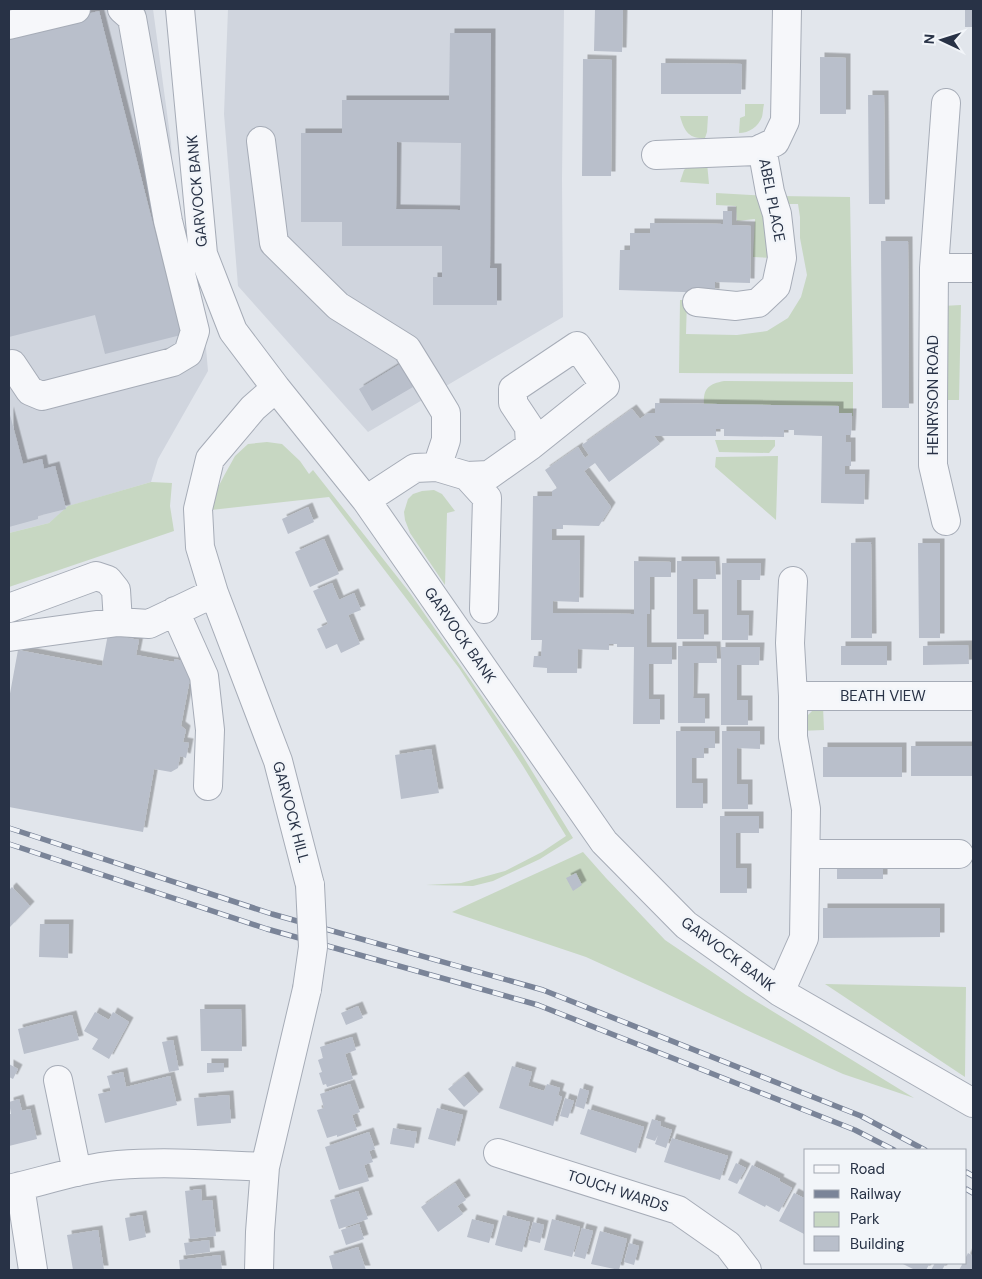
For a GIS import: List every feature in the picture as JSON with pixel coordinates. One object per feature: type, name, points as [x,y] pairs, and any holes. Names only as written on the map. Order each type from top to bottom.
[{"type":"street","points":[[9,25],[76,9]]},
{"type":"street","points":[[9,365],[12,364],[30,391],[42,396],[173,362],[188,352],[195,331],[168,221],[132,18],[122,9]]},
{"type":"street","name":"GARVOCK BANK","points":[[180,9],[203,254],[234,331],[276,388],[366,500],[604,842],[686,925],[780,992],[973,1103]]},
{"type":"street","name":"ABEL PLACE","points":[[656,155],[756,151],[774,142],[785,121],[786,9]]},
{"type":"street","name":"HENRYSON ROAD","points":[[946,103],[934,268],[933,465],[946,521]]},
{"type":"street","points":[[261,141],[274,243],[338,306],[407,349],[446,414],[446,440],[437,467]]},
{"type":"street","name":"ABEL PLACE","points":[[697,302],[736,306],[758,303],[776,286],[782,258],[777,214],[770,192],[762,148]]},
{"type":"street","points":[[934,268],[973,268]]},
{"type":"street","name":"GARVOCK HILL","points":[[259,1270],[264,1167],[308,988],[313,947],[310,885],[278,761],[214,593],[200,547],[198,509],[210,459],[253,408],[276,388]]},
{"type":"street","points":[[366,500],[415,468],[437,467],[467,476],[489,475],[530,446]]},
{"type":"street","points":[[467,476],[487,498],[484,609]]},
{"type":"street","points":[[9,608],[96,576],[108,580],[116,590],[118,622]]},
{"type":"street","points":[[780,992],[804,938],[806,809],[793,737],[790,643],[793,581]]},
{"type":"street","points":[[9,637],[118,622],[149,624],[214,593]]},
{"type":"street","points":[[176,612],[204,676],[210,730],[208,786]]},
{"type":"street","name":"BEATH VIEW","points":[[793,696],[973,696]]},
{"type":"street","points":[[806,854],[959,854]]},
{"type":"street","points":[[58,1080],[77,1172]]},
{"type":"street","name":"TOUCH WARDS","points":[[498,1153],[678,1210],[728,1245],[747,1270]]},
{"type":"street","points":[[34,1270],[14,1188],[77,1172],[117,1165],[179,1163],[264,1167]]},
{"type":"shaded area","points":[[9,9],[153,9],[171,143],[175,213],[183,271],[206,348],[208,371],[158,459],[151,482],[69,506],[49,523],[9,533]]},
{"type":"shaded area","points":[[228,9],[564,9],[563,317],[368,432],[238,286],[224,114]]},
{"type":"green space","points":[[745,104],[764,104],[758,124],[753,129],[739,133],[740,118],[745,116]]},
{"type":"green space","points":[[680,116],[708,116],[705,138],[694,137],[688,133]]},
{"type":"green space","points":[[691,163],[707,163],[709,184],[680,182],[684,170]]},
{"type":"green space","points":[[716,193],[767,196],[774,258],[753,257],[755,219],[737,221],[736,206],[716,205]]},
{"type":"green space","points":[[778,196],[850,197],[853,374],[679,373],[680,300],[687,300],[686,334],[737,335],[767,331],[788,318],[801,297],[807,275],[800,238],[798,204],[783,204]]},
{"type":"green space","points":[[961,305],[959,400],[943,400],[942,306]]},
{"type":"green space","points":[[724,381],[853,382],[853,416],[704,405],[704,395],[708,388]]},
{"type":"green space","points":[[715,440],[775,440],[775,446],[769,453],[719,452]]},
{"type":"green space","points":[[267,442],[282,444],[300,461],[309,474],[313,470],[410,593],[519,750],[573,838],[540,859],[493,881],[473,886],[426,885],[461,883],[505,871],[542,852],[566,836],[459,668],[329,497],[211,510],[215,493],[235,456],[248,444]]},
{"type":"green space","points":[[778,456],[776,520],[715,467],[716,457]]},
{"type":"green space","points":[[151,482],[172,483],[170,506],[174,531],[9,587],[9,533],[49,523],[68,506]]},
{"type":"green space","points":[[434,490],[442,494],[455,511],[447,513],[445,585],[410,533],[404,512],[408,499],[413,494]]},
{"type":"green space","points":[[823,706],[824,730],[799,731],[807,716],[814,709]]},
{"type":"green space","points":[[583,852],[665,940],[746,995],[914,1098],[843,1074],[586,957],[452,912]]},
{"type":"green space","points":[[825,984],[966,987],[965,1077]]},
{"type":"building","points":[[595,9],[623,9],[622,52],[594,51]]},
{"type":"building","points":[[965,9],[973,9],[973,27],[965,27]]},
{"type":"building","points":[[99,11],[181,335],[105,354],[95,315],[9,337],[9,34]]},
{"type":"building","points":[[450,33],[491,33],[490,268],[497,268],[497,305],[433,305],[433,277],[442,277],[442,246],[342,246],[342,222],[301,222],[301,133],[342,133],[342,100],[449,100]],"holes":[[[397,142],[461,143],[460,210],[396,209]]]},
{"type":"building","points":[[820,57],[846,58],[846,114],[820,114]]},
{"type":"building","points":[[583,59],[612,60],[611,176],[582,176]]},
{"type":"building","points":[[661,63],[742,64],[741,94],[661,94]]},
{"type":"building","points":[[868,95],[884,95],[885,204],[869,204]]},
{"type":"building","points":[[723,211],[732,211],[732,225],[751,226],[750,283],[715,282],[715,293],[619,290],[620,250],[630,250],[630,233],[650,233],[650,223],[723,224]]},
{"type":"building","points":[[881,241],[908,241],[909,408],[882,408]]},
{"type":"building","points":[[400,364],[413,387],[372,411],[359,389]]},
{"type":"building","points":[[655,403],[839,406],[839,413],[852,413],[851,435],[846,435],[846,442],[851,442],[851,466],[845,466],[845,474],[865,474],[864,504],[821,503],[822,436],[794,435],[794,430],[784,430],[784,437],[724,436],[724,429],[716,429],[716,436],[654,436],[660,444],[609,482],[595,463],[584,471],[611,507],[599,526],[563,525],[563,529],[552,529],[552,540],[580,540],[579,602],[553,601],[553,613],[634,614],[634,561],[671,562],[671,577],[650,577],[650,614],[647,614],[647,647],[672,647],[672,664],[649,664],[649,699],[660,699],[660,724],[633,724],[634,647],[617,647],[617,644],[609,644],[609,650],[578,649],[577,673],[547,673],[547,668],[533,667],[534,656],[541,656],[542,640],[531,640],[533,496],[552,496],[552,491],[557,488],[545,470],[578,447],[585,458],[589,455],[582,445],[632,409],[640,419],[648,413],[655,413]]},
{"type":"building","points":[[9,411],[23,464],[42,459],[44,469],[55,466],[66,509],[38,516],[38,519],[9,527]]},
{"type":"building","points":[[308,507],[314,522],[288,534],[282,519]]},
{"type":"building","points":[[324,539],[339,574],[310,587],[295,552]]},
{"type":"building","points":[[871,542],[872,638],[851,638],[851,543]]},
{"type":"building","points":[[918,543],[940,543],[940,638],[919,638]]},
{"type":"building","points":[[677,561],[715,561],[716,579],[693,579],[693,614],[704,614],[704,639],[677,639]]},
{"type":"building","points":[[722,563],[761,563],[760,580],[737,580],[737,615],[749,615],[748,640],[722,640]]},
{"type":"building","points":[[332,583],[339,600],[354,593],[361,610],[348,615],[360,644],[341,653],[337,644],[326,649],[317,629],[328,624],[313,591]]},
{"type":"building","points":[[108,634],[139,640],[136,655],[174,662],[174,659],[193,663],[181,726],[186,730],[183,742],[189,743],[186,758],[180,756],[178,768],[171,772],[154,769],[143,832],[9,807],[9,699],[18,650],[102,666]]},
{"type":"building","points":[[968,645],[969,664],[923,665],[923,646]]},
{"type":"building","points":[[678,646],[716,646],[717,663],[694,663],[693,698],[705,698],[705,723],[678,723]]},
{"type":"building","points":[[841,646],[887,646],[887,665],[841,665]]},
{"type":"building","points":[[721,647],[760,647],[759,665],[737,665],[737,700],[748,700],[748,725],[721,725]]},
{"type":"building","points":[[676,731],[715,731],[715,748],[704,748],[704,758],[692,758],[692,783],[703,783],[703,808],[676,808]]},
{"type":"building","points":[[722,731],[760,731],[760,749],[737,748],[737,784],[748,784],[748,809],[722,809]]},
{"type":"building","points":[[911,746],[973,746],[973,776],[911,776]]},
{"type":"building","points":[[823,747],[902,747],[902,777],[823,777]]},
{"type":"building","points":[[431,749],[439,793],[401,799],[395,755]]},
{"type":"building","points":[[720,816],[759,816],[759,833],[736,833],[736,868],[747,868],[747,893],[720,893]]},
{"type":"building","points":[[837,862],[883,862],[883,879],[837,879]]},
{"type":"building","points":[[576,873],[582,885],[573,891],[566,878]]},
{"type":"building","points":[[12,887],[30,906],[10,927],[9,890]]},
{"type":"building","points":[[823,908],[940,908],[940,937],[823,938]]},
{"type":"building","points":[[40,924],[69,924],[68,958],[39,957]]},
{"type":"building","points":[[358,1006],[363,1018],[346,1025],[341,1013]]},
{"type":"building","points":[[200,1009],[241,1009],[242,1051],[201,1051]]},
{"type":"building","points":[[95,1012],[109,1020],[113,1012],[129,1022],[109,1059],[92,1049],[98,1039],[84,1031]]},
{"type":"building","points":[[72,1015],[79,1040],[24,1054],[18,1029]]},
{"type":"building","points":[[352,1037],[356,1050],[345,1054],[353,1079],[327,1087],[326,1084],[323,1085],[319,1073],[322,1072],[318,1060],[323,1058],[320,1047]]},
{"type":"building","points":[[173,1040],[179,1070],[169,1072],[162,1042]]},
{"type":"building","points":[[207,1063],[224,1063],[224,1072],[207,1073]]},
{"type":"building","points":[[9,1064],[18,1069],[13,1079],[9,1077]]},
{"type":"building","points":[[512,1066],[532,1072],[528,1086],[544,1091],[547,1084],[560,1088],[558,1095],[562,1097],[553,1126],[499,1108]]},
{"type":"building","points":[[123,1072],[126,1087],[170,1076],[177,1105],[105,1123],[98,1094],[111,1091],[107,1076]]},
{"type":"building","points":[[464,1076],[479,1094],[464,1107],[448,1089]]},
{"type":"building","points":[[350,1084],[360,1112],[352,1115],[357,1130],[337,1137],[337,1135],[327,1138],[317,1110],[324,1108],[320,1094]]},
{"type":"building","points":[[580,1088],[589,1091],[584,1109],[575,1106]]},
{"type":"building","points":[[229,1095],[231,1123],[197,1126],[194,1098]]},
{"type":"building","points":[[565,1098],[574,1101],[568,1118],[560,1116]]},
{"type":"building","points":[[19,1099],[22,1111],[30,1109],[37,1139],[9,1146],[9,1114],[11,1114],[9,1102]]},
{"type":"building","points":[[437,1108],[463,1115],[455,1146],[428,1139]]},
{"type":"building","points":[[588,1109],[644,1127],[636,1153],[580,1134]]},
{"type":"building","points":[[652,1119],[661,1122],[660,1126],[672,1130],[666,1148],[655,1144],[658,1135],[655,1141],[646,1138]]},
{"type":"building","points":[[393,1128],[417,1132],[414,1148],[390,1144]]},
{"type":"building","points":[[369,1132],[375,1149],[369,1151],[373,1162],[364,1165],[369,1181],[339,1190],[325,1147]]},
{"type":"building","points":[[672,1138],[728,1156],[720,1180],[664,1162]]},
{"type":"building","points":[[736,1163],[746,1168],[737,1184],[728,1180]]},
{"type":"building","points":[[752,1165],[780,1179],[779,1181],[792,1188],[779,1212],[738,1193]]},
{"type":"building","points":[[455,1183],[466,1200],[457,1206],[463,1214],[438,1232],[421,1207]]},
{"type":"building","points":[[201,1189],[202,1201],[212,1200],[216,1236],[190,1239],[185,1191]]},
{"type":"building","points":[[358,1191],[368,1219],[339,1229],[330,1200]]},
{"type":"building","points":[[794,1193],[804,1198],[804,1234],[779,1221]]},
{"type":"building","points":[[142,1215],[146,1237],[129,1241],[125,1218]]},
{"type":"building","points":[[503,1215],[530,1222],[522,1252],[495,1245]]},
{"type":"building","points":[[472,1219],[494,1225],[489,1243],[467,1237]]},
{"type":"building","points":[[552,1219],[580,1227],[572,1257],[544,1250]]},
{"type":"building","points":[[533,1222],[544,1225],[540,1243],[528,1240]]},
{"type":"building","points":[[359,1224],[364,1239],[346,1245],[341,1230]]},
{"type":"building","points":[[582,1228],[593,1231],[585,1259],[574,1256]]},
{"type":"building","points":[[98,1230],[104,1270],[73,1270],[67,1235]]},
{"type":"building","points":[[600,1231],[627,1239],[619,1270],[591,1264]]},
{"type":"building","points":[[209,1240],[210,1252],[186,1255],[184,1243]]},
{"type":"building","points":[[629,1243],[639,1246],[634,1265],[624,1262]]},
{"type":"building","points":[[358,1247],[366,1270],[333,1270],[329,1256]]},
{"type":"building","points":[[968,1253],[973,1256],[973,1270],[959,1270],[962,1264],[967,1264]]},
{"type":"building","points":[[220,1255],[222,1270],[180,1270],[179,1260]]},
{"type":"building","points":[[903,1264],[929,1264],[926,1270],[915,1270]]},
{"type":"building","points":[[934,1264],[945,1264],[942,1270],[931,1270]]},
{"type":"railway","points":[[9,828],[272,914],[543,990],[861,1116],[923,1149]]},
{"type":"railway","points":[[9,844],[267,929],[538,1005],[855,1130],[892,1149]]},
{"type":"railway","points":[[967,1173],[973,1176]]},
{"type":"railway","points":[[967,1190],[973,1193]]}]
